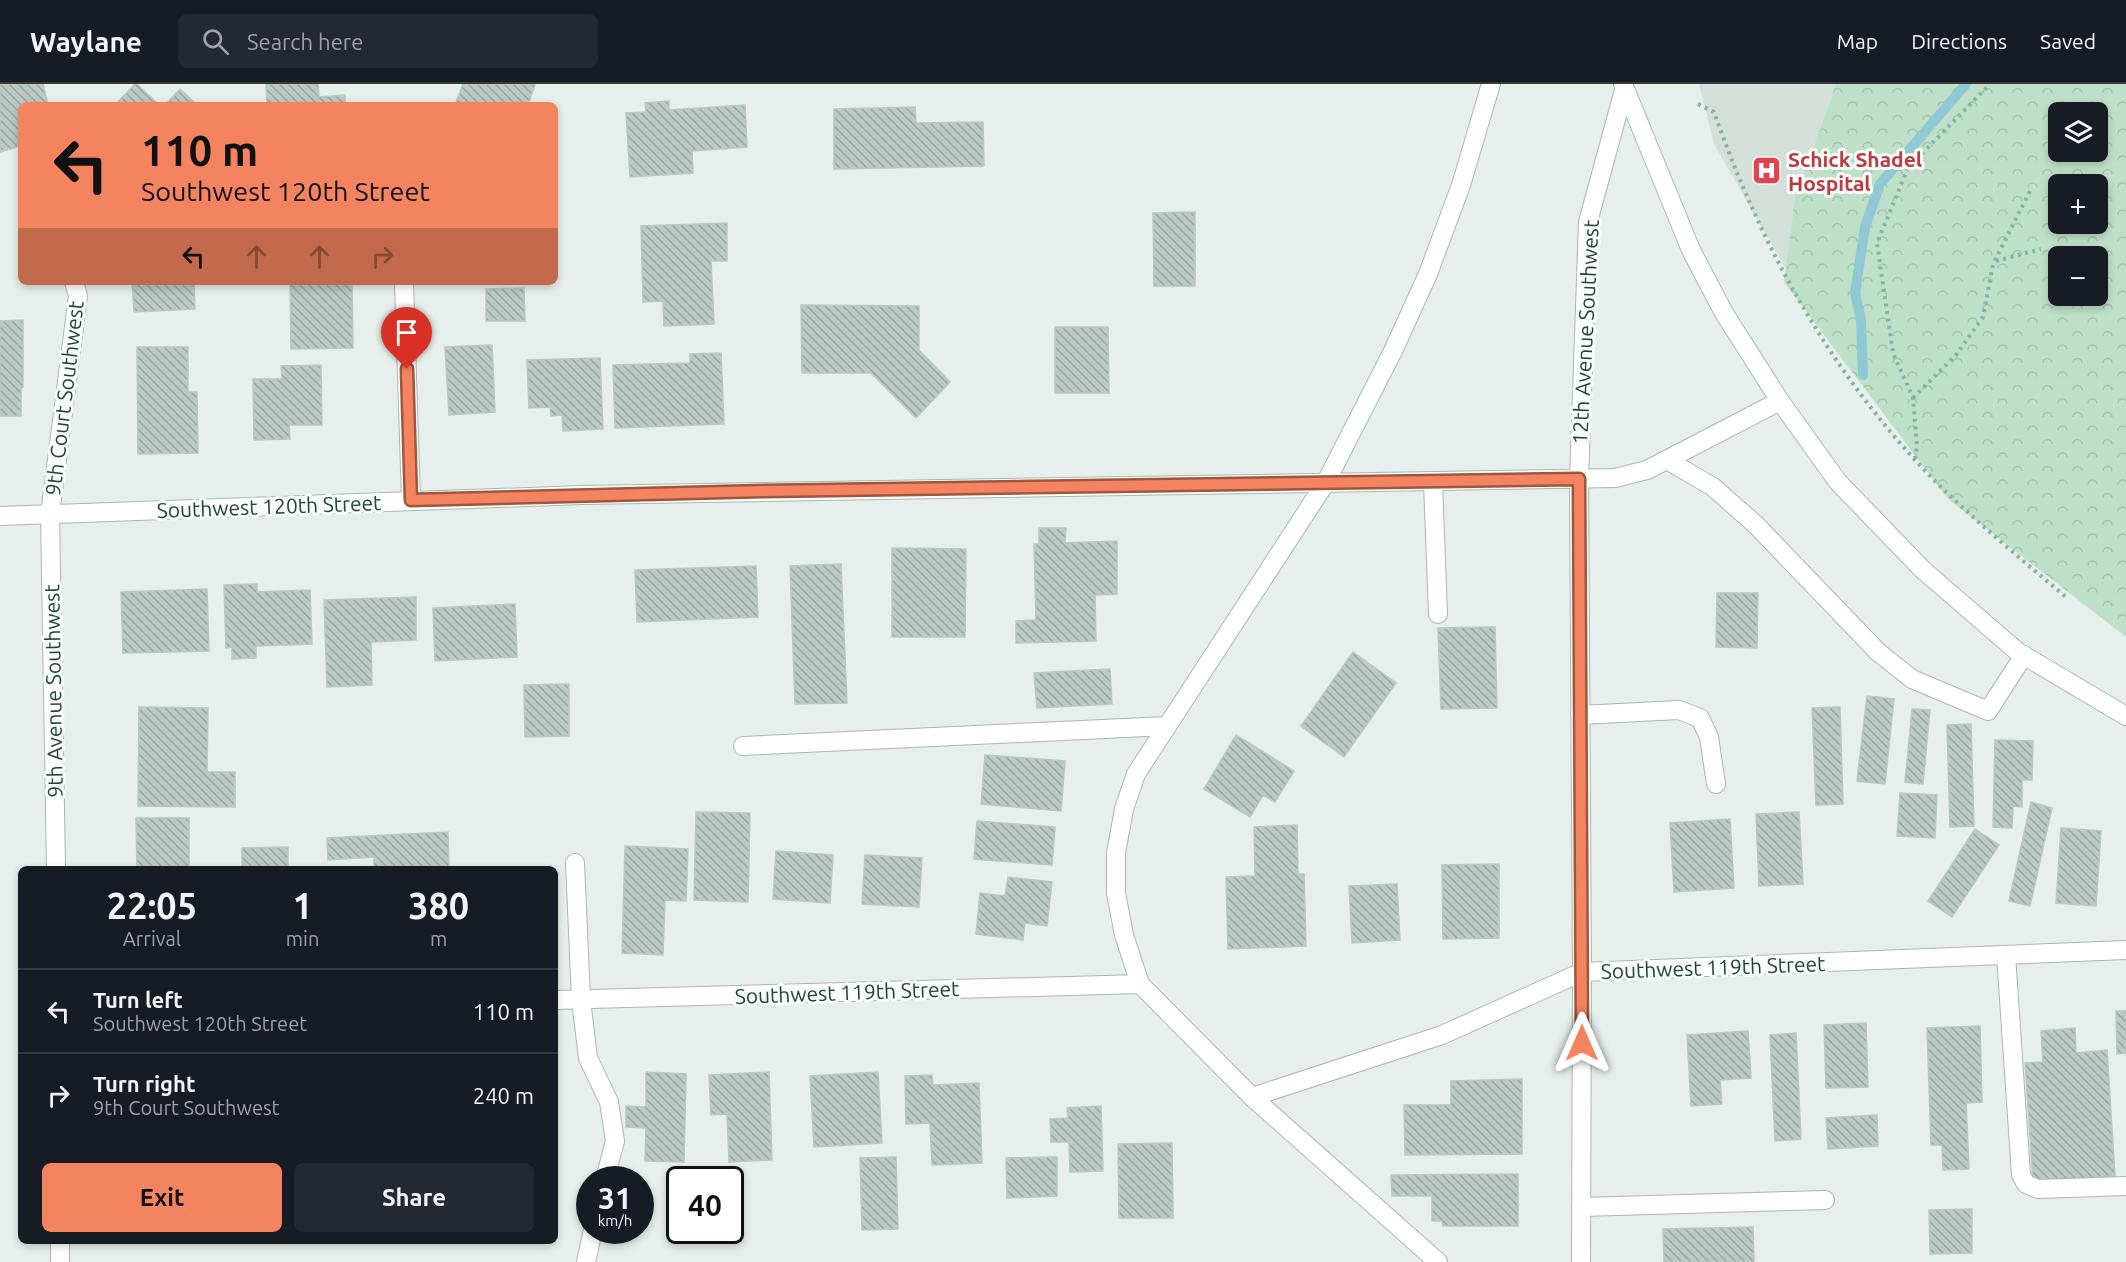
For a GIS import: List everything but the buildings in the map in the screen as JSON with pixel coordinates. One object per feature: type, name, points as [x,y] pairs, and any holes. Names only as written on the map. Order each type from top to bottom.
[{"type":"street","points":[[1438,1262],[1252,1097],[1140,984],[1124,935],[1116,893],[1116,853],[1124,809],[1136,774],[1326,482],[1393,351],[1428,274],[1461,185],[1491,84]]},
{"type":"street","points":[[1624,87],[1690,250],[1724,313],[1780,401],[1838,482],[1923,570],[2024,655],[2126,716]]},
{"type":"street","name":"12th Avenue Southwest","points":[[1581,1262],[1579,479],[1588,222],[1624,87]]},
{"type":"street","name":"9th Court Southwest","points":[[50,514],[78,296],[75,285]]},
{"type":"street","points":[[404,285],[411,500]]},
{"type":"street","name":"Southwest 120th Street","points":[[0,516],[411,500],[1615,478],[1647,470],[1780,401]]},
{"type":"street","points":[[1667,460],[1713,487],[1756,525],[1878,652],[1912,679],[1988,711],[2024,655]]},
{"type":"street","points":[[1433,483],[1438,614]]},
{"type":"street","name":"9th Avenue Southwest","points":[[50,514],[56,866]]},
{"type":"street","points":[[2107,705],[2126,703]]},
{"type":"street","points":[[1580,716],[1679,710],[1700,718],[1709,737],[1716,784]]},
{"type":"street","points":[[743,746],[1167,726]]},
{"type":"street","points":[[574,863],[581,1000],[588,1058],[609,1102],[615,1140],[608,1166]]},
{"type":"street","name":"Southwest 119th Street","points":[[1252,1097],[1442,1035],[1582,972],[2126,950]]},
{"type":"street","points":[[2006,955],[2021,1175],[2026,1184],[2038,1189],[2126,1186]]},
{"type":"street","name":"Southwest 119th Street","points":[[558,1000],[1140,984]]},
{"type":"street","points":[[1581,1207],[1825,1200]]},
{"type":"street","points":[[60,1244],[60,1262]]},
{"type":"street","points":[[586,1262],[590,1244]]},
{"type":"path","points":[[1916,459],[1913,398],[1893,353],[1877,243],[1908,168],[1990,84]]},
{"type":"path","points":[[1698,104],[1714,112],[1735,172],[1760,230],[1789,285],[1822,339],[1858,390],[1916,459],[1986,529],[2066,597]]},
{"type":"path","points":[[1913,398],[1956,355],[1983,317],[1995,261],[2031,189]]},
{"type":"path","points":[[1995,261],[2041,249]]},
{"type":"shaded area","name":"Schick Shadel Hospital","points":[[1699,84],[1836,84],[1795,198],[1786,269],[1714,144]]},
{"type":"green space","points":[[1836,84],[2126,84],[2126,637],[1948,499],[1784,282],[1795,198]]},
{"type":"waterway","points":[[1863,375],[1861,320],[1855,293],[1865,227],[1880,184],[1966,84]]},
{"type":"place","name":"Schick Shadel Hospital","points":[[1767,171]]},
{"type":"route","points":[[407,369],[411,500],[764,491],[1326,482],[1433,483],[1579,479],[1582,1043]]}]
